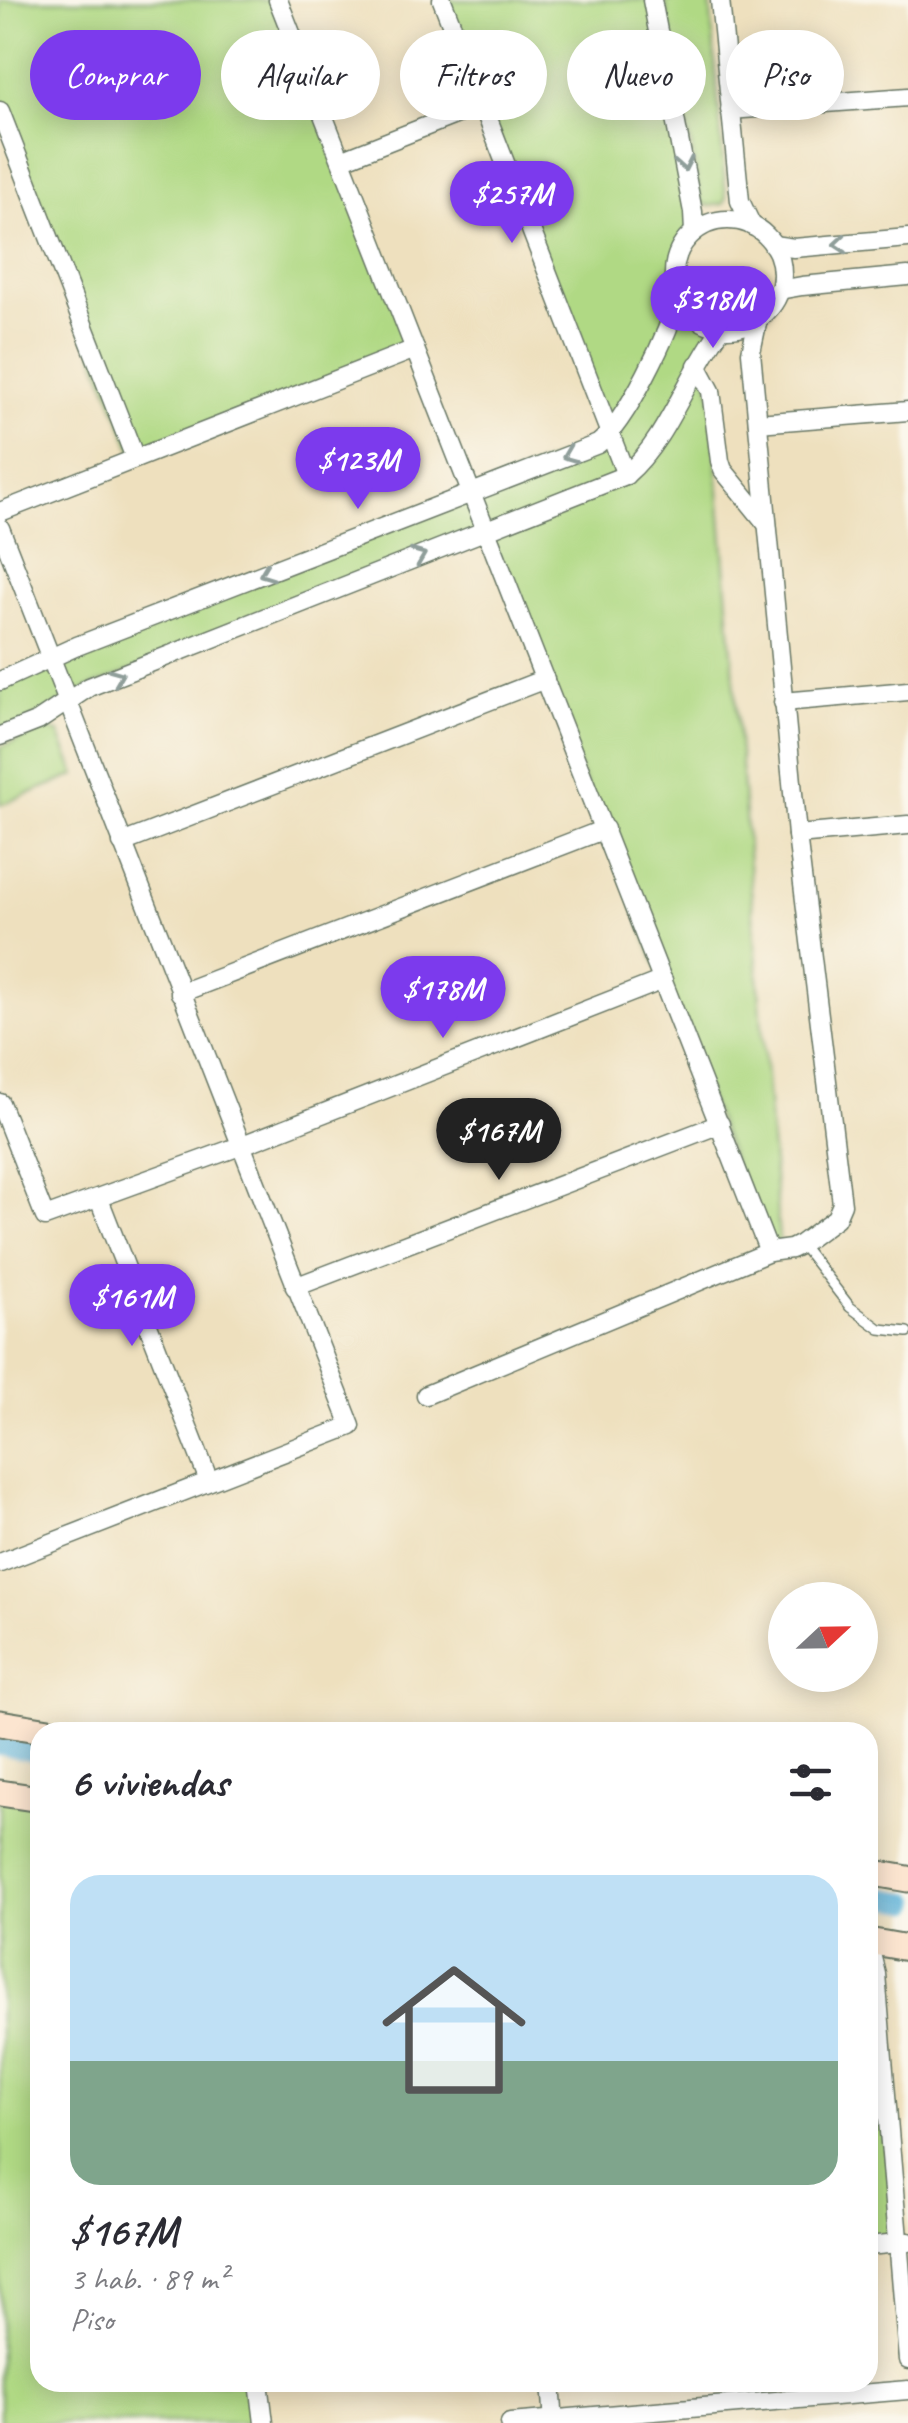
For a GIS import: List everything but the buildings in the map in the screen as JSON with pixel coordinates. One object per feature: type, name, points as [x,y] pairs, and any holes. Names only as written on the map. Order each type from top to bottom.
[{"type":"main road","points":[[0,1723],[30,1728]]},
{"type":"main road","points":[[0,1792],[30,1797]]},
{"type":"main road","points":[[878,1874],[908,1879]]},
{"type":"main road","points":[[878,1943],[908,1948]]},
{"type":"street","points":[[278,0],[770,1252]]},
{"type":"street","points":[[442,0],[454,30]]},
{"type":"street","points":[[652,0],[694,232]]},
{"type":"street","points":[[720,0],[726,66]]},
{"type":"street","points":[[844,102],[908,97]]},
{"type":"street","points":[[0,111],[135,458]]},
{"type":"street","points":[[341,160],[442,120]]},
{"type":"street","points":[[489,120],[626,475]]},
{"type":"street","points":[[731,120],[740,202],[752,226],[773,245],[782,274],[771,306],[758,319],[741,327],[722,328],[698,319],[678,296],[674,278],[682,245],[707,224],[722,220],[752,226]]},
{"type":"street","points":[[773,245],[794,248],[908,238]]},
{"type":"street","points":[[779,290],[908,276]]},
{"type":"street","points":[[0,681],[78,646],[598,444],[610,435],[670,328],[678,296]]},
{"type":"street","points":[[426,1394],[770,1252],[791,1249],[836,1218],[842,1204],[797,835],[767,525],[751,352],[758,319]]},
{"type":"street","points":[[0,736],[38,722],[90,687],[626,475],[648,454],[722,328]]},
{"type":"street","points":[[0,512],[415,349]]},
{"type":"street","points":[[698,365],[711,391],[723,470],[767,525]]},
{"type":"street","points":[[758,423],[908,411]]},
{"type":"street","points":[[0,528],[350,1426],[0,1563]]},
{"type":"street","points":[[122,843],[544,679]]},
{"type":"street","points":[[784,702],[908,691]]},
{"type":"street","points":[[797,835],[908,825]]},
{"type":"street","points":[[180,993],[605,829]]},
{"type":"street","points":[[0,1103],[45,1217],[240,1146],[664,980]]},
{"type":"street","points":[[295,1287],[720,1124]]},
{"type":"street","points":[[99,1198],[209,1481]]},
{"type":"street","points":[[878,1994],[903,2243],[908,2360]]},
{"type":"street","points":[[878,2245],[903,2243]]},
{"type":"street","points":[[510,2423],[908,2390]]},
{"type":"street","points":[[260,2392],[264,2423]]},
{"type":"street","points":[[552,2392],[554,2421]]},
{"type":"lane","points":[[801,1244],[850,1307],[880,1329],[908,1332]]},
{"type":"green space","points":[[0,0],[278,0],[290,30],[221,30],[221,120],[325,120],[415,349],[135,458],[0,111]]},
{"type":"green space","points":[[441,0],[650,0],[656,30],[567,30],[567,120],[673,120],[694,232],[676,261],[678,295],[722,328],[702,358],[711,391],[780,1251],[769,1252],[486,530],[90,687],[0,736],[0,679],[606,438],[486,120],[547,120],[547,30],[452,30]]},
{"type":"green space","points":[[665,0],[710,0],[726,199],[723,204],[701,203],[686,120],[706,120],[706,30],[670,30]]},
{"type":"green space","points":[[47,729],[59,733],[76,775],[0,805],[0,747]]},
{"type":"green space","points":[[0,1795],[30,1800],[30,2392],[259,2392],[262,2423],[0,2423]]},
{"type":"green space","points":[[878,2042],[898,2243],[878,2245]]},
{"type":"waterway","points":[[0,1746],[30,1751]]},
{"type":"waterway","points":[[878,1897],[908,1902]]}]
